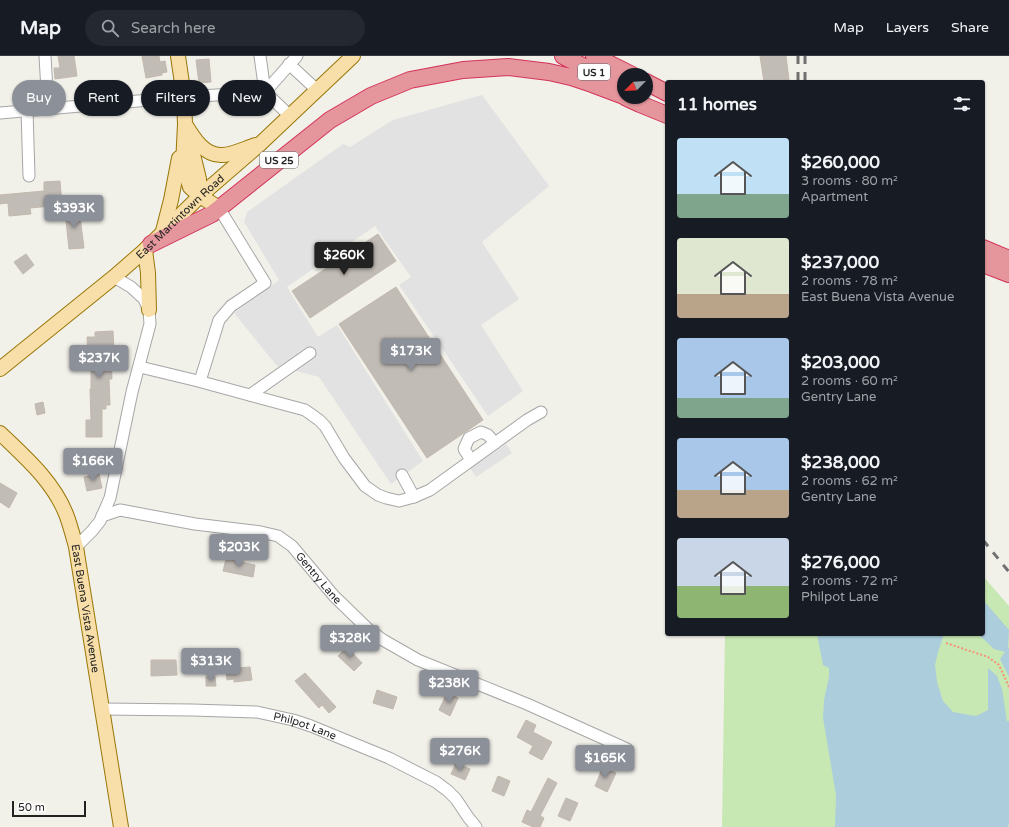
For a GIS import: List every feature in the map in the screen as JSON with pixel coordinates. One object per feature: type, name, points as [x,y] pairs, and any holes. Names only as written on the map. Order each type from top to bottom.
[{"type":"highway","name":"US 1","points":[[563,56],[617,83]]},
{"type":"highway","name":"US 1","points":[[594,56],[618,68]]},
{"type":"highway","name":"US 25","points":[[148,247],[212,214],[330,120],[371,96],[410,80],[463,70],[508,67],[549,72],[571,77],[600,86],[617,94]]},
{"type":"highway","points":[[653,86],[665,92]]},
{"type":"highway","points":[[653,102],[665,109]]},
{"type":"highway","name":"US 25","points":[[640,104],[665,114]]},
{"type":"highway","points":[[985,249],[1009,259]]},
{"type":"highway","points":[[985,265],[1009,274]]},
{"type":"main road","points":[[178,56],[182,80]]},
{"type":"main road","name":"East Martintown Road","points":[[0,369],[114,277],[148,247],[200,196],[260,144],[351,57]]},
{"type":"main road","points":[[185,116],[183,165],[190,186],[200,196],[219,208]]},
{"type":"main road","points":[[185,124],[199,144],[211,152],[218,154],[223,155],[260,144]]},
{"type":"main road","points":[[163,232],[171,200],[185,124]]},
{"type":"main road","points":[[148,247],[149,310]]},
{"type":"main road","points":[[1,435],[37,469],[48,482],[66,513],[76,546]]},
{"type":"main road","name":"East Buena Vista Avenue","points":[[76,546],[121,827]]},
{"type":"street","points":[[45,56],[46,80]]},
{"type":"street","points":[[260,56],[263,80]]},
{"type":"street","points":[[275,80],[293,60],[318,90]]},
{"type":"street","points":[[66,107],[141,100]]},
{"type":"street","points":[[276,103],[290,116]]},
{"type":"street","points":[[0,113],[12,112]]},
{"type":"street","points":[[27,116],[29,176]]},
{"type":"street","points":[[200,381],[219,320],[230,306],[266,283],[219,208]]},
{"type":"street","points":[[114,277],[131,287],[144,299],[149,310]]},
{"type":"street","name":"East Buena Vista Avenue","points":[[76,546],[92,531],[102,516],[108,504],[114,485],[132,392],[140,367],[150,324],[149,310]]},
{"type":"street","points":[[250,395],[310,353]]},
{"type":"street","points":[[140,367],[200,381],[297,407],[313,414],[325,426],[344,458],[365,486],[386,498],[399,501],[414,497],[430,490],[527,420],[541,412]]},
{"type":"street","points":[[471,460],[464,449],[469,438],[481,432],[488,434],[495,443]]},
{"type":"street","points":[[402,475],[414,497]]},
{"type":"street","name":"Gentry Lane","points":[[102,516],[120,510],[195,524],[261,532],[278,536],[292,546],[351,614],[368,629],[394,647],[418,660],[527,704],[627,749]]},
{"type":"street","name":"Philpot Lane","points":[[103,709],[258,712],[293,720],[389,758],[436,782],[456,799],[476,827]]},
{"type":"path","points":[[946,643],[988,657],[1000,665],[1009,687]]},
{"type":"green space","points":[[985,578],[1009,606],[1009,827],[722,827],[725,636],[985,636]]},
{"type":"shaded area","points":[[482,95],[549,186],[482,242],[519,299],[481,325],[523,391],[488,416],[399,285],[411,277],[375,226],[287,287],[318,337],[337,325],[423,461],[391,484],[319,377],[277,366],[234,313],[279,280],[244,222],[247,212],[343,144],[350,147],[393,120]]},
{"type":"shaded area","points":[[506,444],[512,453],[476,477],[470,468]]},
{"type":"water","points":[[985,602],[1009,630],[1009,677],[1000,659],[1005,652],[994,649],[980,636],[985,636]]},
{"type":"water","points":[[817,636],[943,636],[935,665],[937,682],[943,701],[953,712],[976,716],[988,710],[988,668],[997,676],[1002,689],[1007,721],[1009,721],[1008,827],[835,827],[836,795],[823,718],[829,668],[823,665]]},
{"type":"building","points":[[58,56],[74,56],[77,76],[55,79],[54,68],[60,68]]},
{"type":"building","points":[[142,56],[159,56],[160,62],[165,61],[167,72],[162,73],[162,75],[146,78]]},
{"type":"building","points":[[760,56],[786,56],[789,80],[764,80]]},
{"type":"building","points":[[209,59],[211,82],[210,80],[199,80],[196,60]]},
{"type":"building","points":[[60,181],[62,205],[30,208],[31,214],[9,216],[8,203],[0,204],[0,195],[44,191],[44,182]]},
{"type":"building","points":[[79,209],[84,248],[69,249],[65,211]]},
{"type":"building","points":[[378,234],[396,261],[310,318],[292,291]]},
{"type":"building","points":[[26,254],[34,265],[23,274],[14,262]]},
{"type":"building","points":[[396,287],[483,420],[427,458],[339,324]]},
{"type":"building","points":[[113,331],[114,351],[111,351],[112,379],[109,379],[110,405],[106,405],[106,409],[102,409],[102,437],[86,437],[86,420],[91,420],[91,369],[84,368],[84,359],[88,359],[87,337],[95,337],[95,332]]},
{"type":"building","points":[[43,402],[45,413],[37,415],[35,404]]},
{"type":"building","points":[[99,474],[102,488],[87,491],[84,477]]},
{"type":"building","points":[[0,483],[17,493],[9,508],[0,502]]},
{"type":"building","points":[[226,559],[255,565],[253,577],[223,571]]},
{"type":"building","points":[[347,647],[362,663],[354,671],[338,656]]},
{"type":"building","points":[[151,660],[176,660],[177,675],[151,676]]},
{"type":"building","points":[[250,667],[252,680],[234,682],[234,679],[227,680],[226,669]]},
{"type":"building","points":[[305,673],[336,707],[329,713],[322,705],[319,708],[295,681]]},
{"type":"building","points":[[206,677],[215,677],[216,686],[206,686]]},
{"type":"building","points":[[377,690],[397,697],[393,709],[373,703]]},
{"type":"building","points":[[447,693],[458,698],[450,716],[439,710]]},
{"type":"building","points":[[526,720],[536,725],[533,732],[552,742],[542,760],[529,753],[533,746],[517,737]]},
{"type":"building","points":[[456,763],[470,769],[465,780],[451,774]]},
{"type":"building","points":[[603,767],[616,773],[607,792],[595,786]]},
{"type":"building","points":[[498,776],[510,781],[504,796],[492,791]]},
{"type":"building","points":[[548,778],[557,783],[540,816],[544,818],[540,827],[533,827],[522,822],[527,810],[531,812]]},
{"type":"building","points":[[566,798],[578,803],[570,821],[558,816]]},
{"type":"railway","points":[[798,56],[798,80]]},
{"type":"railway","points":[[805,56],[805,80]]},
{"type":"railway","points":[[985,542],[1009,572]]}]
